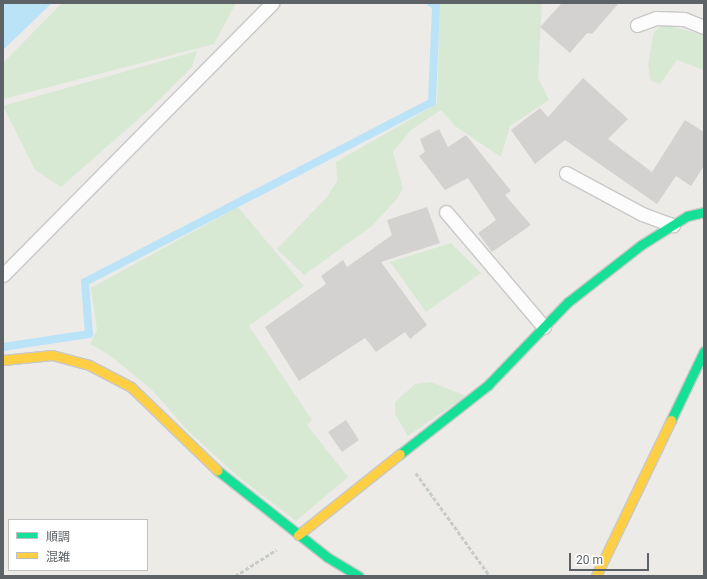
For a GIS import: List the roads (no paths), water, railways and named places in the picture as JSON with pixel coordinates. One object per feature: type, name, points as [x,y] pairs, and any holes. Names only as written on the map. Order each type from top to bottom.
[{"type":"street","points":[[298,534],[488,385],[568,302],[673,225],[704,212]]},
{"type":"street","points":[[596,576],[704,351]]},
{"type":"street","points":[[3,360],[52,355],[89,365],[131,387],[234,486],[298,534],[359,576]]},
{"type":"lane","points":[[3,275],[272,3]]},
{"type":"lane","points":[[636,25],[656,18],[684,19],[704,27]]},
{"type":"lane","points":[[566,173],[642,214],[673,225]]},
{"type":"lane","points":[[446,212],[544,327]]},
{"type":"water","points":[[3,3],[52,3],[3,50]]},
{"type":"waterway","points":[[3,347],[89,334],[85,282],[432,102],[436,6],[431,3]]}]
